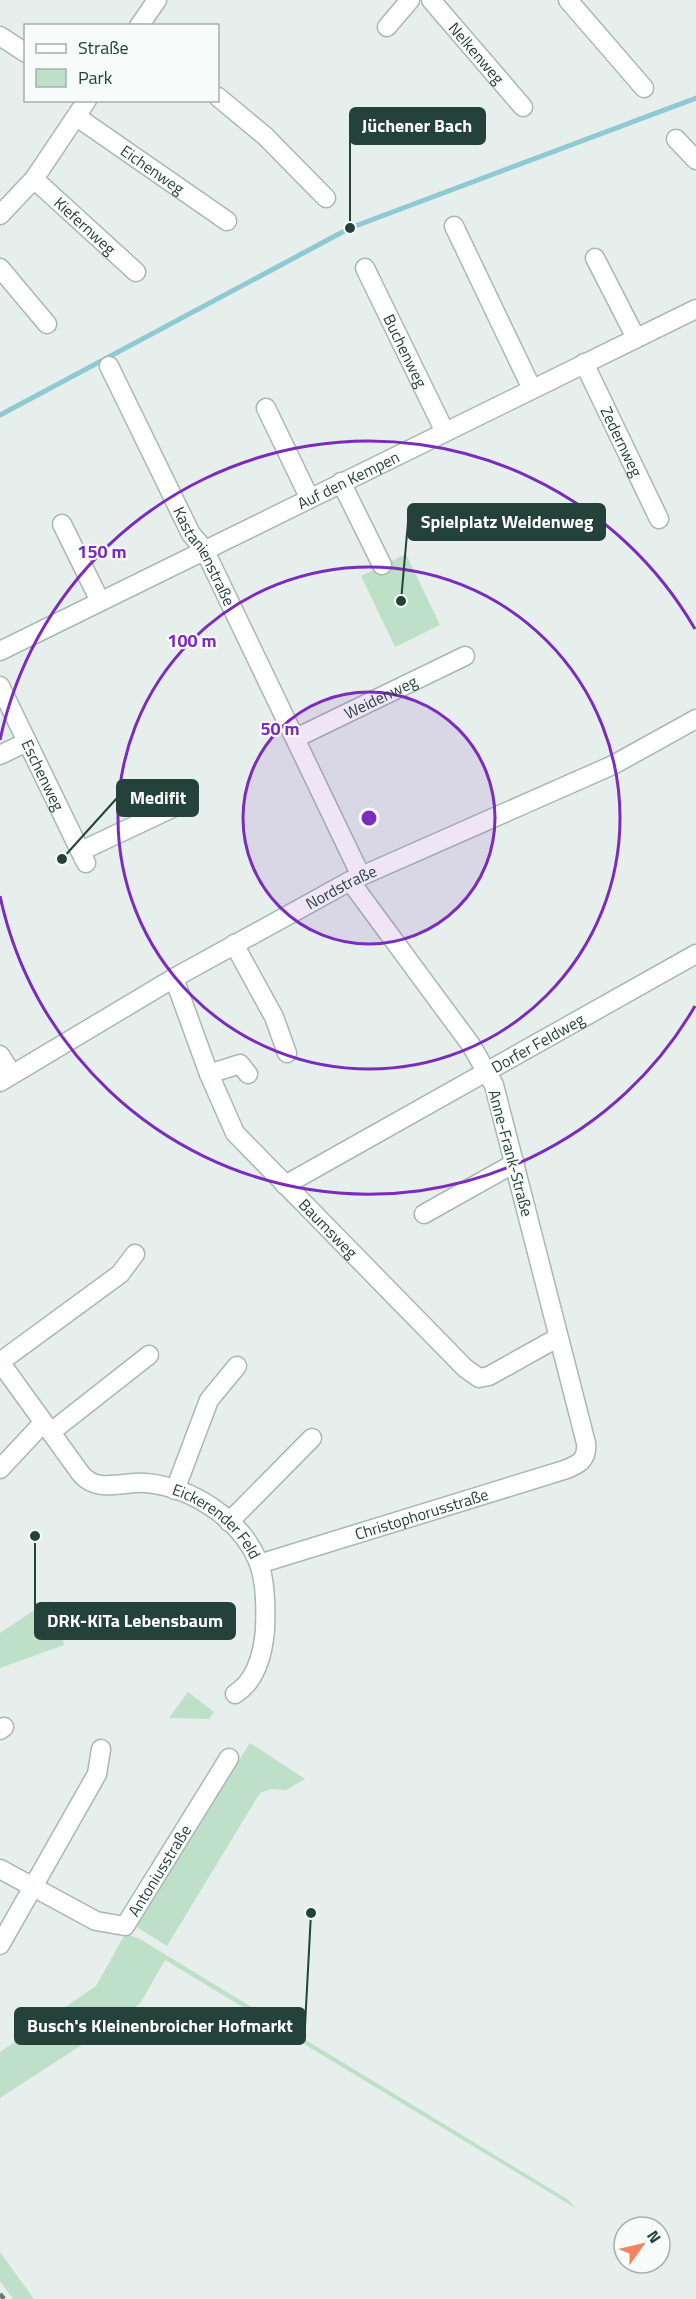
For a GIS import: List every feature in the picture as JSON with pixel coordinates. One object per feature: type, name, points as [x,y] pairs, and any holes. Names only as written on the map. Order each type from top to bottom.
[{"type":"street","points":[[140,24],[157,0]]},
{"type":"street","points":[[387,27],[410,0]]},
{"type":"street","name":"Nelkenweg","points":[[431,0],[523,107]]},
{"type":"street","points":[[568,0],[644,88]]},
{"type":"street","points":[[0,36],[24,52]]},
{"type":"street","points":[[219,98],[265,136],[326,198]]},
{"type":"street","points":[[0,215],[34,179],[86,102]]},
{"type":"street","name":"Eichenweg","points":[[76,117],[227,221]]},
{"type":"street","points":[[676,140],[696,160]]},
{"type":"street","name":"Kiefernweg","points":[[34,179],[136,272]]},
{"type":"street","points":[[454,226],[532,388]]},
{"type":"street","points":[[595,258],[636,338]]},
{"type":"street","points":[[0,268],[47,324]]},
{"type":"street","name":"Buchenweg","points":[[365,268],[445,432]]},
{"type":"street","name":"Auf den Kempen","points":[[0,651],[309,497],[696,309]]},
{"type":"street","name":"Zedernweg","points":[[584,363],[659,519]]},
{"type":"street","name":"Kastanienstraße","points":[[109,366],[191,534],[204,549],[296,738],[356,878]]},
{"type":"street","points":[[266,408],[309,497]]},
{"type":"street","points":[[341,482],[382,565]]},
{"type":"street","points":[[62,524],[100,601]]},
{"type":"street","name":"Weidenweg","points":[[296,738],[465,656]]},
{"type":"street","name":"Eschenweg","points":[[0,686],[83,857],[183,803]]},
{"type":"street","name":"Nordstraße","points":[[6,1078],[174,978],[356,878],[613,765],[696,719]]},
{"type":"street","points":[[0,755],[27,742]]},
{"type":"street","name":"Anne-Frank-Straße","points":[[356,878],[471,1045],[488,1073],[499,1100],[557,1338],[586,1443],[586,1453],[581,1462]]},
{"type":"street","points":[[234,944],[274,1017],[287,1053]]},
{"type":"street","name":"Dorfer Feldweg","points":[[285,1185],[488,1073],[696,954]]},
{"type":"street","name":"Baumsweg","points":[[174,978],[209,1074],[235,1133],[477,1377],[485,1378],[497,1373],[557,1338]]},
{"type":"street","points":[[0,1055],[6,1078]]},
{"type":"street","points":[[209,1074],[240,1064],[248,1074]]},
{"type":"street","points":[[424,1214],[514,1163]]},
{"type":"street","name":"Eickerender Feld","points":[[135,1254],[120,1274],[0,1362],[84,1477],[93,1484],[146,1483],[175,1490],[204,1503],[229,1522],[251,1548],[259,1564],[265,1604],[263,1648],[252,1677],[235,1694]]},
{"type":"street","points":[[0,1469],[47,1427],[149,1355]]},
{"type":"street","points":[[175,1490],[209,1400],[237,1366]]},
{"type":"street","points":[[229,1522],[312,1438]]},
{"type":"street","name":"Christophorusstraße","points":[[259,1564],[564,1470],[581,1462]]},
{"type":"street","points":[[0,1945],[97,1774],[100,1749]]},
{"type":"street","name":"Antoniusstraße","points":[[0,1869],[96,1922],[125,1926],[229,1758]]},
{"type":"green space","points":[[406,554],[440,625],[395,647],[361,576]]},
{"type":"green space","points":[[48,1601],[57,1605],[64,1645],[0,1668],[0,1633]]},
{"type":"green space","points":[[188,1692],[214,1712],[209,1719],[169,1718]]},
{"type":"green space","points":[[250,1743],[305,1779],[286,1790],[271,1789],[260,1793],[167,1946],[132,1924]]},
{"type":"green space","points":[[125,1934],[140,1939],[567,2199],[577,2209],[165,1960],[141,2002],[128,2015],[0,2098],[0,2052],[96,1986]]},
{"type":"green space","points":[[0,2252],[34,2299],[13,2299],[0,2281]]},
{"type":"waterway","points":[[0,415],[350,228],[696,98]]},
{"type":"railway","points":[[0,2294],[4,2299]]},
{"type":"place","name":"Jüchener Bach","points":[[350,228]]},
{"type":"place","name":"Spielplatz Weidenweg","points":[[401,601]]},
{"type":"place","name":"Medifit","points":[[62,859]]},
{"type":"place","name":"DRK-KiTa Lebensbaum","points":[[35,1536]]},
{"type":"place","name":"Busch's Kleinenbroicher Hofmarkt","points":[[311,1913]]}]
